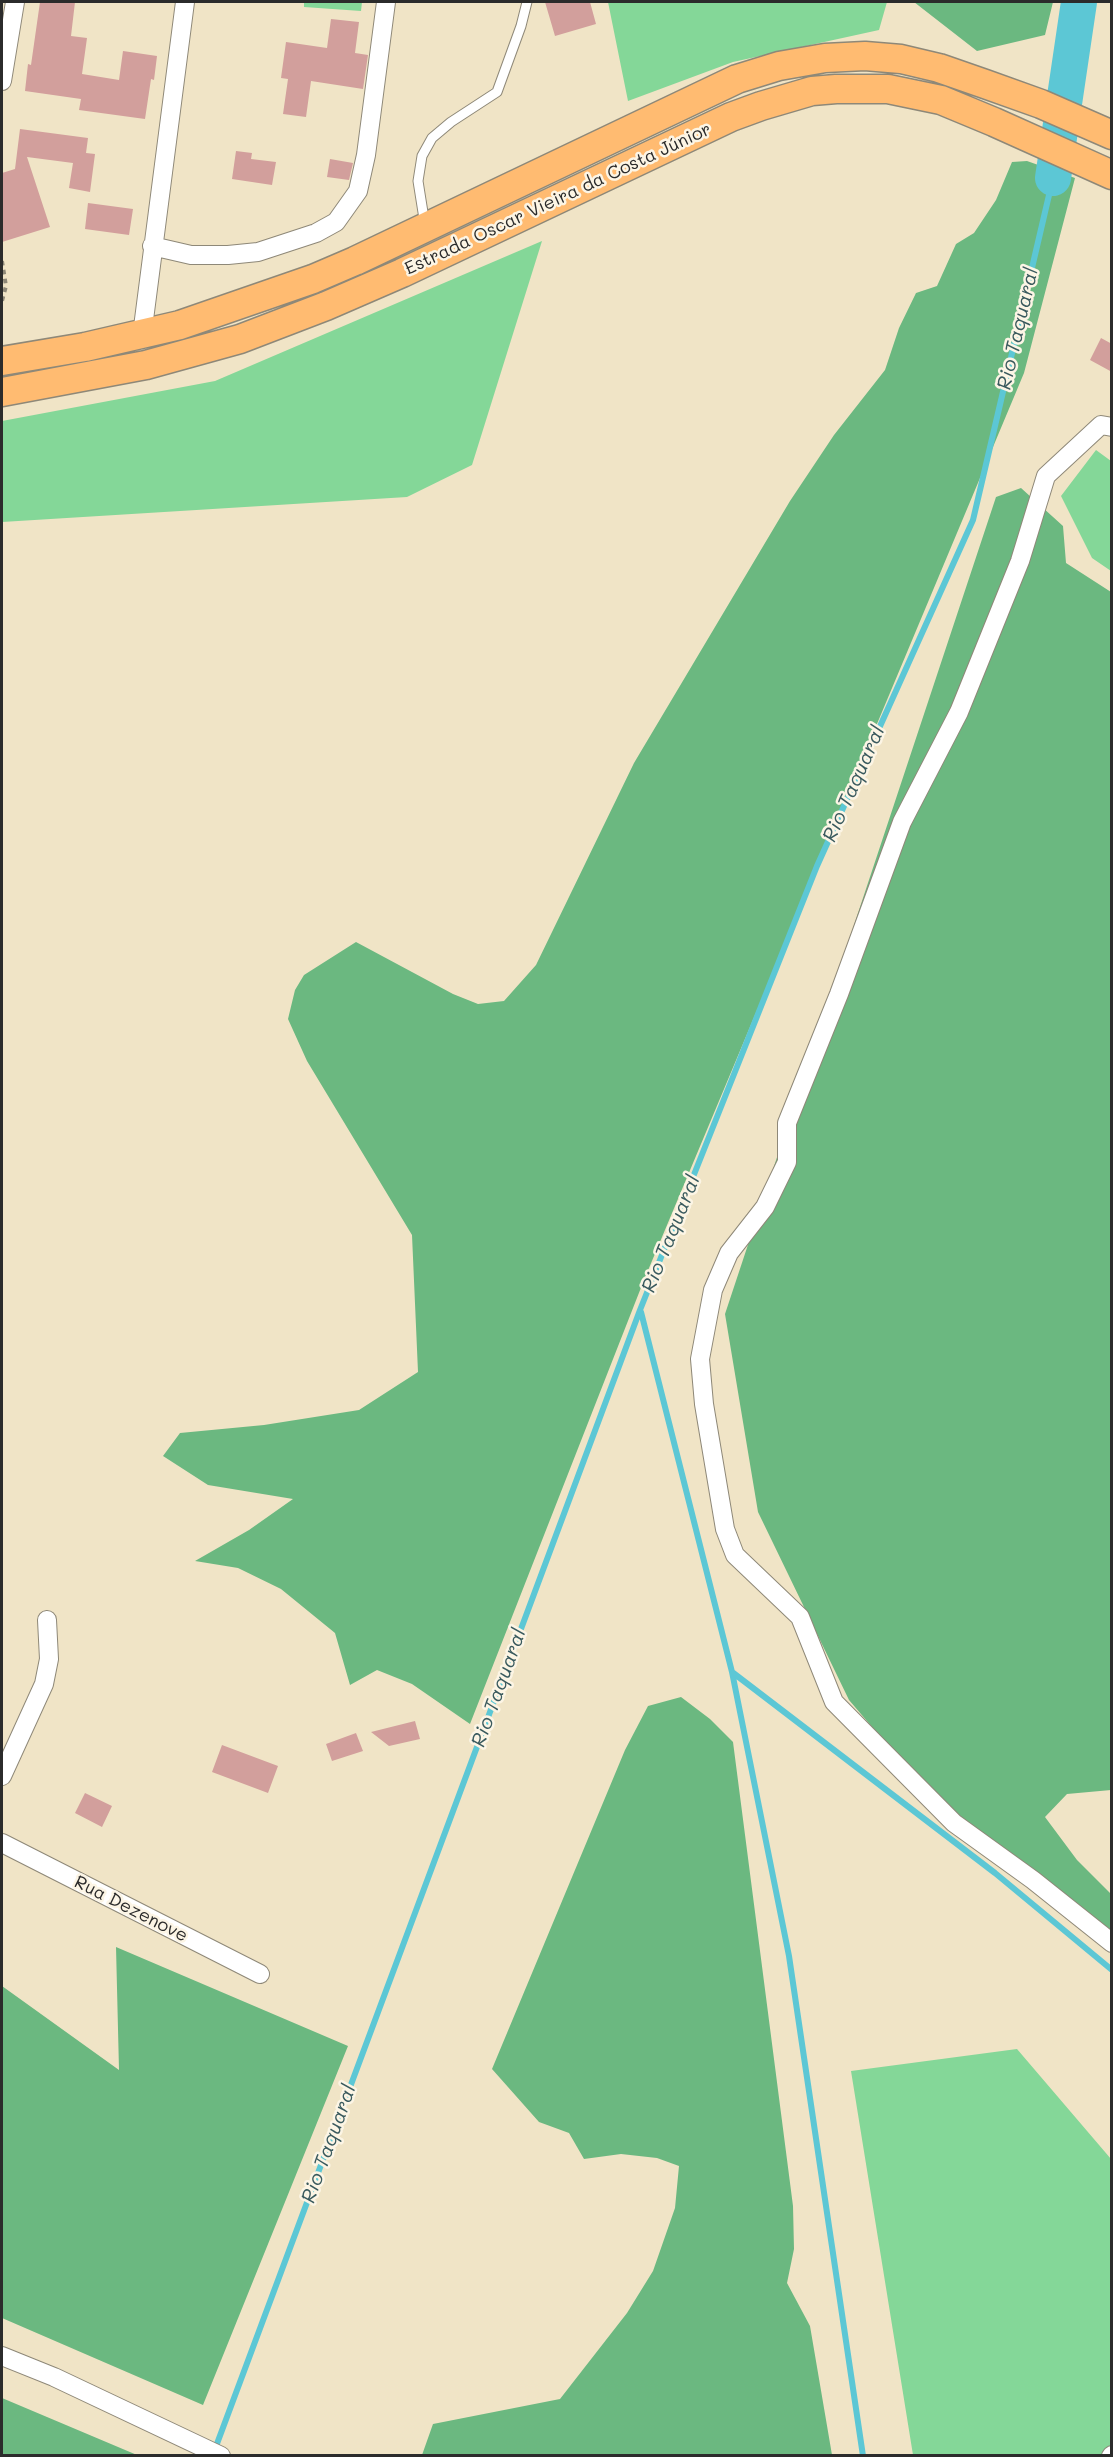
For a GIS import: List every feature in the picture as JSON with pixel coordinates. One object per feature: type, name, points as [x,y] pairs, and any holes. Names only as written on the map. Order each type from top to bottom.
[{"type":"main road","name":"Estrada Oscar Vieira da Costa Júnior","points":[[2,361],[142,335],[215,315],[313,279],[737,79],[779,66],[825,58],[865,56],[901,58],[939,68],[1041,104],[1111,135]]},
{"type":"main road","name":"Estrada Oscar Vieira da Costa Júnior","points":[[2,392],[146,365],[240,339],[326,306],[402,273],[731,117],[812,91],[863,88],[914,94],[941,100],[1106,172]]},
{"type":"street","points":[[2,81],[15,2]]},
{"type":"street","points":[[142,335],[185,2]]},
{"type":"street","points":[[152,246],[191,255],[258,252],[316,233],[336,222],[358,191],[366,155],[386,2]]},
{"type":"street","points":[[1112,427],[1101,425],[1046,476],[1020,561],[968,691],[902,822],[839,994],[786,1123],[786,1162],[765,1207],[729,1253],[713,1290],[700,1359],[704,1404],[725,1528],[735,1555],[800,1617],[834,1702],[954,1823],[1112,1943]]},
{"type":"street","points":[[2,1776],[44,1684],[48,1659],[47,1620]]},
{"type":"street","name":"Rua Dezenove","points":[[2,1843],[260,1974]]},
{"type":"street","points":[[2,2356],[54,2377],[220,2456]]},
{"type":"lane","points":[[425,227],[418,181],[422,156],[432,138],[451,122],[497,92],[521,26],[527,2]]},
{"type":"path","points":[[2,261],[6,286],[2,301]]},
{"type":"green space","points":[[304,2],[362,2],[361,11],[304,7]]},
{"type":"green space","points":[[608,2],[887,2],[879,30],[733,62],[628,101]]},
{"type":"green space","points":[[914,2],[1053,2],[1045,35],[977,51]]},
{"type":"green space","points":[[1027,161],[1075,178],[1024,373],[644,1280],[470,1724],[412,1684],[377,1670],[350,1685],[335,1633],[281,1589],[238,1568],[195,1561],[249,1530],[293,1499],[208,1485],[163,1456],[180,1433],[264,1425],[359,1410],[418,1372],[412,1235],[307,1061],[288,1019],[295,990],[304,975],[356,942],[453,994],[478,1004],[504,1001],[536,965],[634,763],[790,501],[834,435],[885,370],[899,328],[916,293],[937,286],[956,244],[974,233],[996,200],[1012,162]]},
{"type":"green space","points":[[542,241],[472,465],[407,497],[2,522],[2,421],[215,381]]},
{"type":"green space","points":[[1096,450],[1111,461],[1111,571],[1092,558],[1061,496]]},
{"type":"green space","points":[[1021,488],[1063,526],[1066,563],[1111,592],[1111,1790],[1067,1794],[1045,1817],[1077,1860],[1111,1894],[1111,1943],[954,1823],[849,1700],[758,1512],[725,1314],[996,497]]},
{"type":"green space","points":[[681,1697],[710,1719],[733,1742],[793,2206],[794,2249],[787,2283],[810,2326],[832,2455],[422,2455],[433,2424],[560,2399],[627,2313],[653,2271],[675,2208],[679,2166],[657,2158],[621,2154],[584,2159],[569,2133],[539,2122],[492,2069],[625,1750],[648,1706]]},
{"type":"green space","points":[[116,1947],[348,2046],[203,2405],[2,2318],[2,1986],[119,2070]]},
{"type":"green space","points":[[1017,2049],[1111,2159],[1111,2455],[913,2455],[851,2071]]},
{"type":"green space","points":[[2,2398],[137,2455],[2,2455]]},
{"type":"building","points":[[40,2],[75,2],[71,36],[87,38],[82,74],[119,80],[123,51],[157,56],[145,119],[79,110],[81,99],[25,91]]},
{"type":"building","points":[[545,2],[590,2],[596,24],[555,36]]},
{"type":"building","points":[[331,19],[359,22],[355,53],[368,55],[363,89],[311,81],[306,117],[283,114],[288,79],[281,78],[286,42],[327,48]]},
{"type":"building","points":[[20,129],[88,138],[86,153],[95,154],[90,192],[69,188],[73,163],[27,157],[50,227],[2,242],[2,173],[15,169]]},
{"type":"building","points":[[236,151],[252,153],[251,159],[276,162],[272,185],[232,179]]},
{"type":"building","points":[[330,159],[353,163],[349,180],[327,177]]},
{"type":"building","points":[[88,203],[133,209],[129,235],[85,229]]},
{"type":"building","points":[[1101,338],[1112,344],[1112,372],[1090,360]]},
{"type":"building","points":[[415,1721],[420,1739],[389,1746],[371,1732]]},
{"type":"building","points":[[356,1733],[363,1751],[332,1761],[326,1744]]},
{"type":"building","points":[[222,1745],[278,1766],[268,1793],[212,1772]]},
{"type":"building","points":[[85,1793],[112,1806],[102,1827],[75,1813]]},
{"type":"waterway","name":"Rio Taquaral","points":[[1053,178],[1079,2]]},
{"type":"waterway","name":"Rio Taquaral","points":[[215,2449],[640,1310],[817,866],[973,520],[1053,178]]},
{"type":"waterway","points":[[641,1312],[732,1672],[995,1873],[1112,1970]]},
{"type":"waterway","points":[[732,1672],[789,1956],[863,2456]]}]
